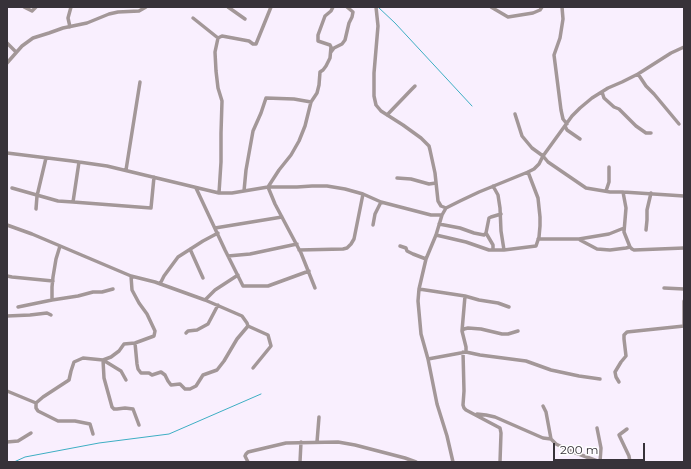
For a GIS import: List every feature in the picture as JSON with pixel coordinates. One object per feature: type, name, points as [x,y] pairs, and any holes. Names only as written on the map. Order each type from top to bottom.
[{"type":"street","points":[[24,7],[32,11],[36,7]]},
{"type":"street","points":[[70,27],[68,18],[71,7]]},
{"type":"street","points":[[228,7],[245,19]]},
{"type":"street","points":[[218,38],[222,36],[249,41],[256,44],[271,7]]},
{"type":"street","points":[[268,187],[300,141],[311,102],[319,85],[320,72],[326,66],[330,58],[330,45],[320,42],[318,35],[325,16],[331,11],[332,7]]},
{"type":"street","points":[[331,52],[334,48],[342,44],[344,40],[353,12],[347,7]]},
{"type":"street","points":[[376,7],[378,26],[374,73],[374,96],[376,105],[381,111],[421,138],[429,146],[438,201],[441,206],[446,208]]},
{"type":"street","points":[[491,7],[508,17],[534,13],[542,7]]},
{"type":"street","points":[[562,7],[563,19],[560,38],[554,55],[561,110],[567,130],[580,139]]},
{"type":"street","points":[[7,63],[25,43],[33,38],[87,23],[109,14],[136,11],[145,8]]},
{"type":"street","points":[[193,18],[218,38]]},
{"type":"street","points":[[218,38],[215,52],[216,71],[218,88],[222,101],[219,193]]},
{"type":"street","points":[[7,43],[16,52]]},
{"type":"street","points":[[453,462],[437,404],[428,359],[421,334],[418,301],[418,289],[426,259],[436,235],[442,214],[446,208],[493,186],[528,172],[540,164],[543,156],[572,116],[580,108],[602,92],[638,74],[671,53],[684,47]]},
{"type":"street","points":[[638,74],[646,86],[679,124]]},
{"type":"street","points":[[126,170],[140,82]]},
{"type":"street","points":[[387,115],[415,86]]},
{"type":"street","points":[[602,92],[604,98],[629,120],[646,134],[651,133]]},
{"type":"street","points":[[244,191],[253,131],[266,98],[294,99],[311,102]]},
{"type":"street","points":[[515,114],[522,136],[532,148],[543,156],[548,162],[586,188],[606,191],[684,196]]},
{"type":"street","points":[[7,153],[79,162],[126,170],[219,193],[232,193],[268,187],[327,186],[363,194],[381,202],[431,215],[442,214]]},
{"type":"street","points":[[36,209],[38,200],[37,196],[46,158]]},
{"type":"street","points":[[73,202],[79,162]]},
{"type":"street","points":[[606,191],[609,182],[609,167]]},
{"type":"street","points":[[436,235],[466,242],[489,250],[504,250],[536,246],[540,216],[538,198],[528,172]]},
{"type":"street","points":[[12,188],[58,201],[151,208],[154,177]]},
{"type":"street","points":[[397,178],[411,179],[428,184],[436,183]]},
{"type":"street","points":[[493,186],[498,195],[504,250]]},
{"type":"street","points":[[268,187],[275,204],[300,250],[316,288]]},
{"type":"street","points":[[196,188],[243,286],[268,286],[309,271]]},
{"type":"street","points":[[623,192],[626,208],[624,232],[630,247],[634,250],[684,248]]},
{"type":"street","points":[[646,230],[647,210],[651,193]]},
{"type":"street","points":[[300,250],[343,250],[347,248],[354,239],[363,194]]},
{"type":"street","points":[[374,224],[375,214],[381,202]]},
{"type":"street","points":[[493,250],[493,245],[486,234],[489,218],[500,214]]},
{"type":"street","points":[[215,228],[282,217]]},
{"type":"street","points":[[439,224],[460,228],[474,233],[486,234]]},
{"type":"street","points":[[7,226],[32,234],[131,276],[160,284],[205,300],[242,316],[248,326],[268,335],[270,346],[252,368]]},
{"type":"street","points":[[538,239],[579,239],[609,234],[624,228]]},
{"type":"street","points":[[160,284],[178,257],[218,233]]},
{"type":"street","points":[[579,239],[597,249],[610,250],[630,247]]},
{"type":"street","points":[[228,256],[250,254],[297,244]]},
{"type":"street","points":[[52,300],[56,259],[60,246]]},
{"type":"street","points":[[400,246],[406,248],[407,251],[413,254],[426,259]]},
{"type":"street","points":[[190,249],[203,278]]},
{"type":"street","points":[[205,300],[215,290],[238,275]]},
{"type":"street","points":[[7,276],[53,281]]},
{"type":"street","points":[[36,403],[69,380],[74,362],[83,358],[103,360],[111,358],[124,344],[135,343],[154,336],[155,331],[147,314],[132,290],[131,276]]},
{"type":"street","points":[[664,288],[684,288]]},
{"type":"street","points":[[18,307],[113,289]]},
{"type":"street","points":[[418,289],[465,296],[498,303],[509,307]]},
{"type":"street","points":[[465,296],[462,331],[466,347],[464,352],[463,405],[466,410],[495,424],[500,429],[500,462]]},
{"type":"street","points":[[619,382],[615,372],[626,356],[624,335],[627,332],[684,326],[684,301]]},
{"type":"street","points":[[186,333],[188,331],[197,330],[208,324],[218,305]]},
{"type":"street","points":[[7,316],[30,316],[47,313],[52,315]]},
{"type":"street","points":[[135,343],[138,369],[141,372],[152,375],[161,372],[165,375],[171,385],[180,384],[185,389],[190,389],[196,386],[204,375],[217,370],[237,339],[248,326]]},
{"type":"street","points":[[462,331],[468,328],[481,329],[502,334],[518,331]]},
{"type":"street","points":[[428,359],[464,352],[526,361],[551,370],[600,379]]},
{"type":"street","points":[[103,360],[121,371],[126,380]]},
{"type":"street","points":[[103,360],[104,378],[112,407],[114,409],[134,409],[139,425]]},
{"type":"street","points":[[7,391],[36,403]]},
{"type":"street","points":[[36,403],[36,408],[38,411],[58,421],[90,424],[93,434]]},
{"type":"street","points":[[543,406],[547,416],[551,440]]},
{"type":"street","points":[[475,414],[495,417],[551,440],[568,450],[600,462],[602,448],[597,428]]},
{"type":"street","points":[[317,442],[319,417]]},
{"type":"street","points":[[627,429],[619,435],[629,456],[630,462]]},
{"type":"street","points":[[7,442],[18,441],[31,433]]},
{"type":"street","points":[[300,462],[301,442]]},
{"type":"street","points":[[248,462],[245,456],[250,451],[286,443],[338,442],[355,445],[416,462]]},
{"type":"waterway","points":[[378,7],[395,23],[472,106]]},
{"type":"waterway","points":[[14,462],[25,457],[99,443],[169,434],[261,394]]}]
